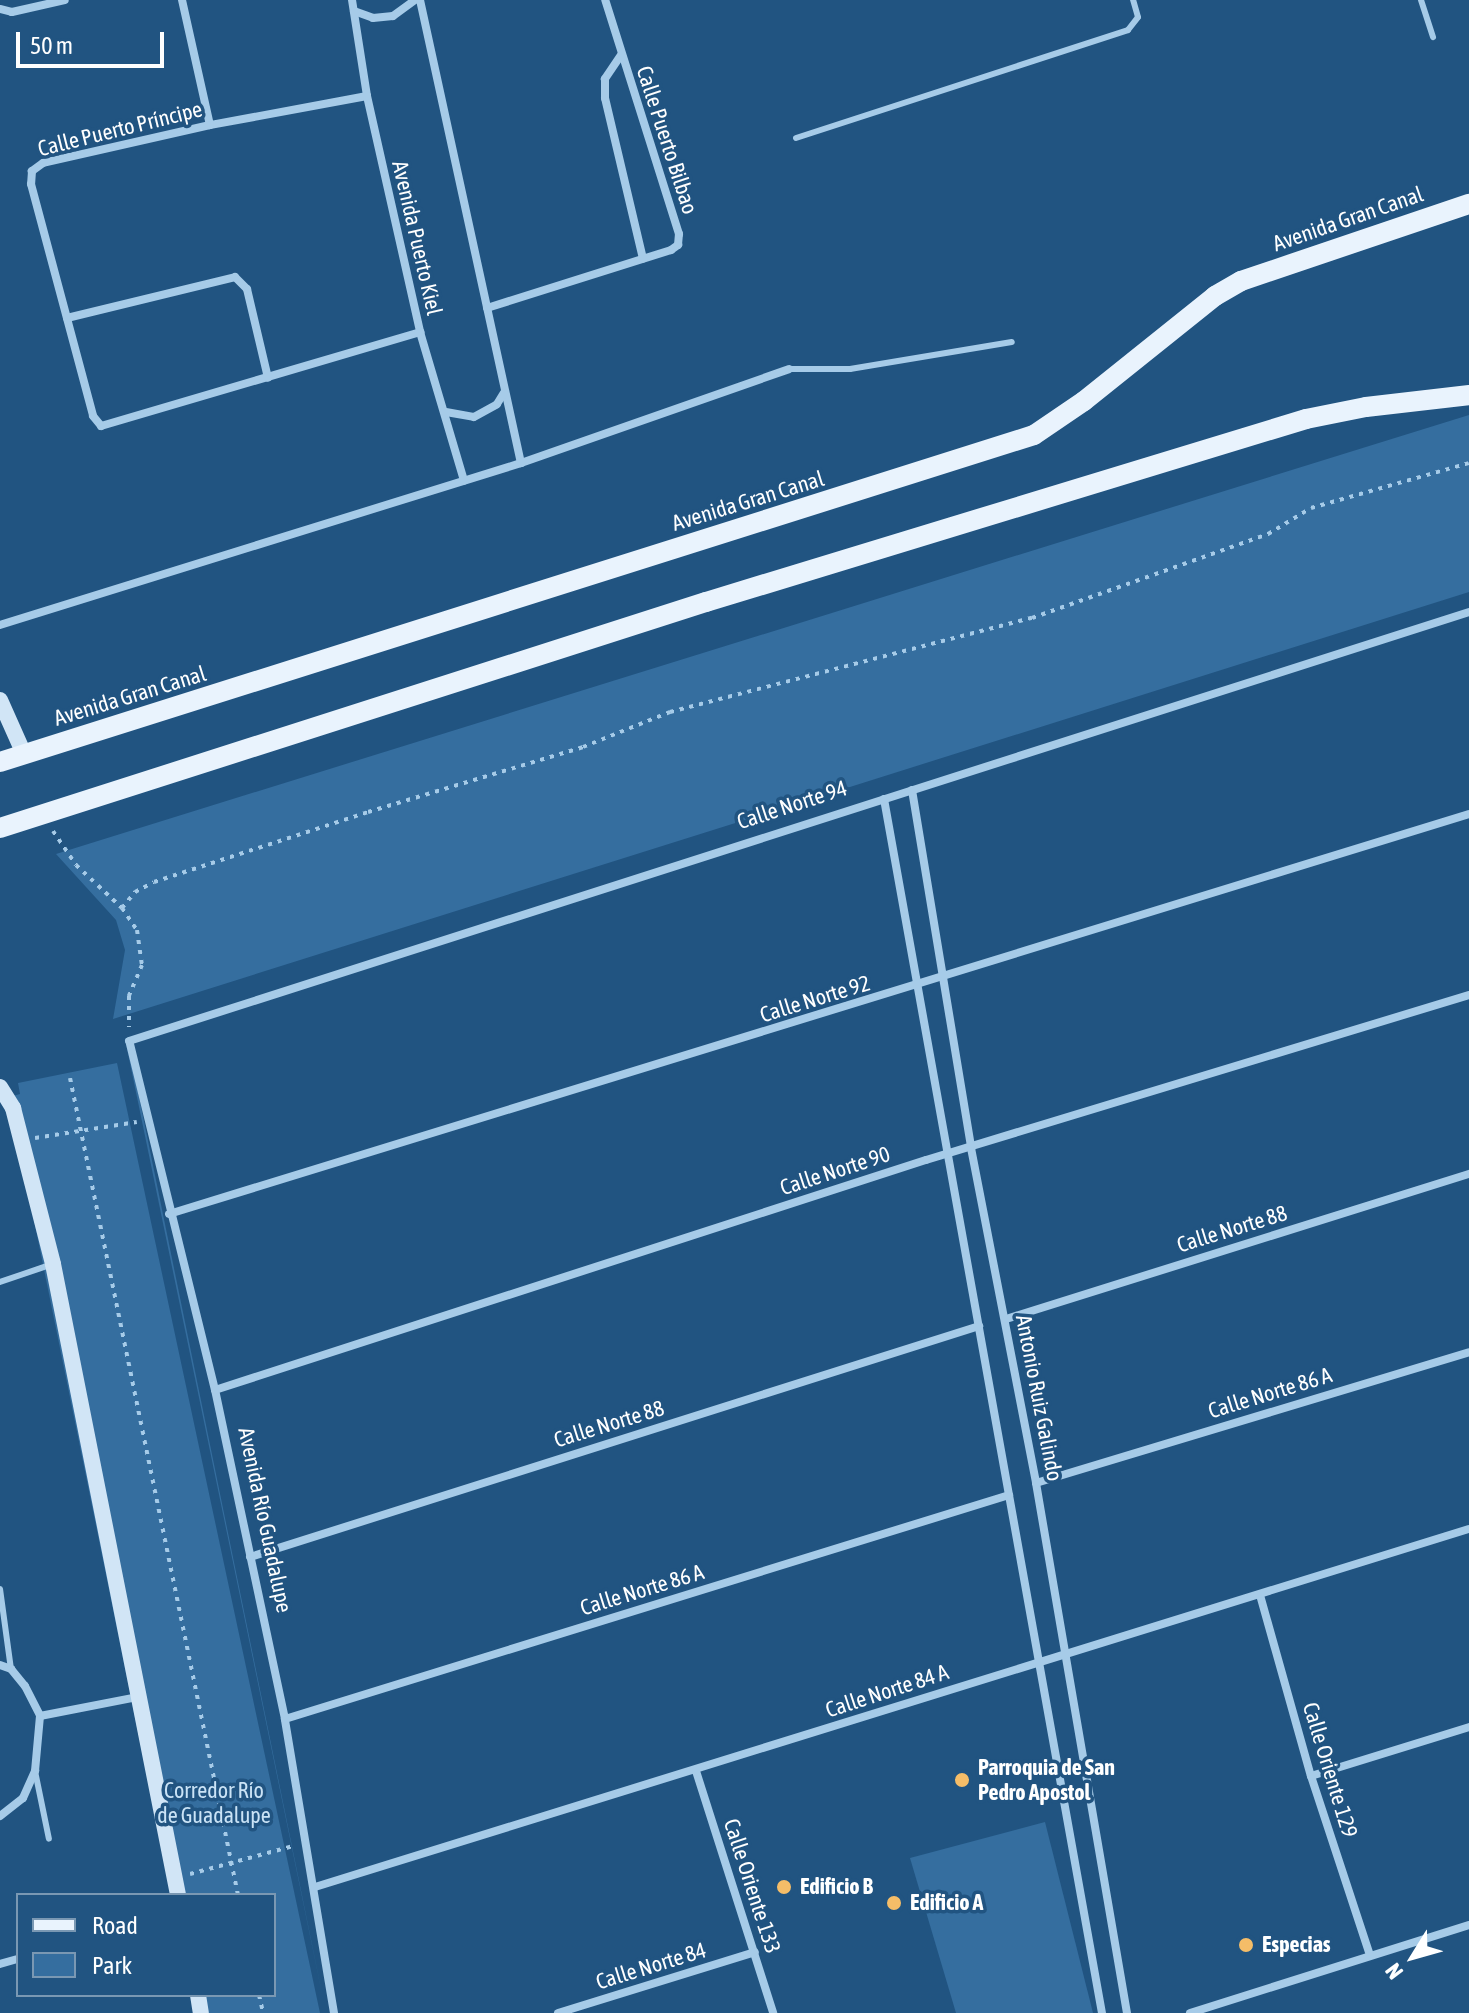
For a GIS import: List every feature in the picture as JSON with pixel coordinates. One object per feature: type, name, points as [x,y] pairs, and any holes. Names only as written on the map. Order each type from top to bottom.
[{"type":"main road","name":"Avenida Gran Canal","points":[[0,762],[1034,435],[1084,401],[1215,296],[1241,281],[1469,204]]},
{"type":"main road","points":[[0,828],[706,602],[1306,419],[1366,407],[1469,395]]},
{"type":"street","points":[[0,9],[12,12],[65,0]]},
{"type":"street","points":[[182,0],[210,125]]},
{"type":"street","name":"Avenida Puerto Kiel","points":[[352,0],[367,96],[420,332],[464,481]]},
{"type":"street","points":[[354,11],[373,18],[393,16],[417,0],[521,463]]},
{"type":"street","name":"Calle Puerto Bilbao","points":[[487,308],[671,250],[680,239],[605,0]]},
{"type":"street","name":"Calle Puerto Bilbao","points":[[621,55],[605,79],[605,98],[643,259]]},
{"type":"street","name":"Calle Puerto Príncipe","points":[[367,96],[210,125],[43,163],[32,171],[31,184],[93,416],[101,426],[420,332]]},
{"type":"street","points":[[67,318],[235,277],[247,289],[268,378]]},
{"type":"street","points":[[0,625],[521,463],[789,369]]},
{"type":"street","points":[[446,412],[474,417],[497,404],[504,393]]},
{"type":"street","name":"Calle Norte 94","points":[[129,1041],[1469,612]]},
{"type":"street","points":[[0,700],[24,754]]},
{"type":"street","name":"Antonio Ruiz Galindo","points":[[912,790],[971,1148],[1036,1483],[1127,2013]]},
{"type":"street","name":"Antonio Ruiz Galindo","points":[[884,799],[1102,2013]]},
{"type":"street","name":"Calle Norte 92","points":[[169,1214],[1469,814]]},
{"type":"street","name":"Calle Norte 90","points":[[215,1390],[971,1148],[1469,995]]},
{"type":"street","name":"Avenida Río Guadalupe","points":[[129,1041],[169,1214],[215,1390],[285,1719],[334,2013]]},
{"type":"street","points":[[1,1088],[13,1108],[53,1264],[176,1886]]},
{"type":"street","name":"Calle Norte 88","points":[[1006,1319],[1469,1174]]},
{"type":"street","name":"Calle Norte 88","points":[[250,1557],[979,1326]]},
{"type":"street","name":"Calle Norte 86 A","points":[[1036,1483],[1469,1352]]},
{"type":"street","name":"Calle Norte 86 A","points":[[285,1719],[1009,1495]]},
{"type":"street","name":"Calle Norte 84 A","points":[[315,1887],[1469,1529]]},
{"type":"street","name":"Calle Oriente 129","points":[[1260,1595],[1311,1776],[1370,1955]]},
{"type":"street","points":[[0,1665],[11,1669],[25,1686],[40,1716],[35,1771],[23,1798],[0,1816]]},
{"type":"street","points":[[40,1716],[139,1697]]},
{"type":"street","points":[[1311,1776],[1469,1727]]},
{"type":"street","name":"Calle Oriente 133","points":[[696,1771],[773,2013]]},
{"type":"street","points":[[1190,2013],[1469,1925]]},
{"type":"street","name":"Calle Norte 84","points":[[558,2013],[755,1952]]},
{"type":"lane","points":[[796,138],[1128,30],[1138,17],[1133,0]]},
{"type":"lane","points":[[1421,0],[1433,37]]},
{"type":"lane","points":[[789,369],[850,369],[1012,342]]},
{"type":"lane","points":[[0,1282],[53,1264]]},
{"type":"lane","points":[[0,1589],[11,1669]]},
{"type":"lane","points":[[35,1771],[49,1839]]},
{"type":"path","points":[[122,908],[135,892],[154,882],[368,812],[583,747],[670,712],[1032,618],[1268,534],[1311,508],[1469,463]]},
{"type":"path","points":[[44,814],[76,865],[122,908],[137,930],[142,965],[129,996],[129,1041]]},
{"type":"path","points":[[70,1078],[238,1893]]},
{"type":"path","points":[[21,1141],[147,1120]]},
{"type":"path","points":[[176,1886],[232,1862],[307,1842]]},
{"type":"green space","points":[[1469,415],[1469,592],[113,1019],[125,950],[116,920],[56,854]]},
{"type":"green space","points":[[127,1038],[326,2013],[125,1039]]},
{"type":"green space","name":"Corredor Río de Guadalupe","points":[[117,1063],[320,2013],[195,2013],[192,1997],[276,1997],[276,1893],[171,1893],[9,1097],[20,1094],[18,1083]]},
{"type":"green space","points":[[1045,1822],[1093,2013],[956,2013],[910,1858]]},
{"type":"place","name":"Parroquia de San Pedro Apostol","points":[[962,1780]]},
{"type":"place","name":"Edificio B","points":[[784,1887]]},
{"type":"place","name":"Edificio A","points":[[894,1903]]},
{"type":"place","name":"Especias","points":[[1246,1945]]}]
